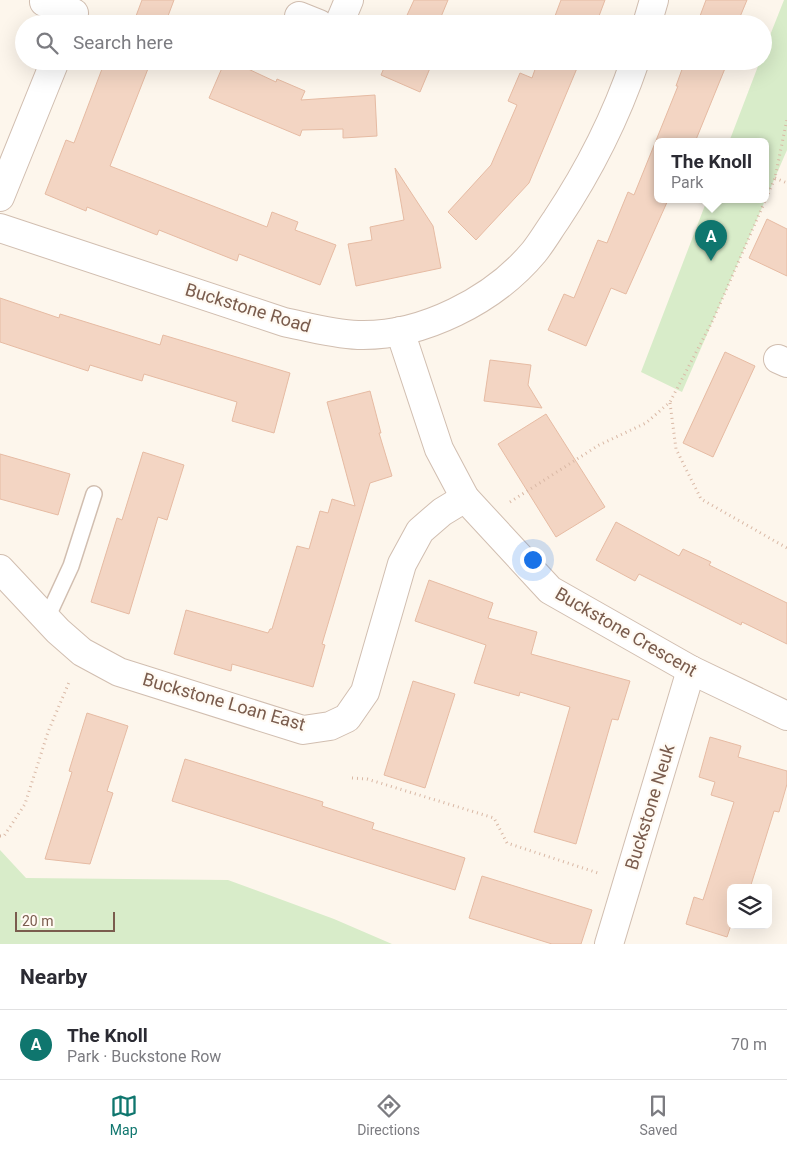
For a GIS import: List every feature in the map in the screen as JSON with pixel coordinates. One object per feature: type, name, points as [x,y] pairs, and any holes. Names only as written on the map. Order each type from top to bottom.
[{"type":"street","points":[[343,15],[349,0]]},
{"type":"street","points":[[650,15],[654,0]]},
{"type":"street","points":[[44,2],[74,13],[73,15]]},
{"type":"street","points":[[0,197],[51,70]]},
{"type":"street","name":"Buckstone Road","points":[[0,228],[284,322],[323,331],[359,335],[400,331],[438,322],[505,281],[534,252],[584,179],[631,70]]},
{"type":"street","name":"Buckstone Crescent","points":[[400,331],[439,450],[465,498],[550,590],[691,670],[787,716]]},
{"type":"street","name":"Buckstone Loan East","points":[[0,569],[82,652],[119,672],[304,730],[330,726],[347,718],[365,692],[402,564],[420,530],[442,512],[465,498]]},
{"type":"street","name":"Buckstone Neuk","points":[[609,944],[691,670]]},
{"type":"lane","points":[[47,618],[71,566],[94,494]]},
{"type":"path","points":[[769,192],[775,178],[787,119]]},
{"type":"path","points":[[775,178],[787,183]]},
{"type":"path","points":[[484,519],[599,446],[646,423],[670,402],[713,320],[764,203]]},
{"type":"path","points":[[670,402],[676,449],[702,499],[787,548]]},
{"type":"path","points":[[0,836],[4,836],[25,804],[48,732],[82,652]]},
{"type":"path","points":[[352,778],[368,779],[494,818],[507,843],[627,882]]},
{"type":"green space","points":[[784,0],[787,0],[787,150],[769,191],[769,138],[731,138],[757,70],[772,70],[772,30]]},
{"type":"green space","points":[[706,203],[764,203],[682,392],[641,372]]},
{"type":"green space","points":[[0,850],[26,878],[228,880],[334,919],[392,944],[0,944]]},
{"type":"building","points":[[142,0],[174,0],[168,15],[136,15]]},
{"type":"building","points":[[414,0],[448,0],[442,15],[407,15]]},
{"type":"building","points":[[561,0],[605,0],[599,15],[555,15]]},
{"type":"building","points":[[706,0],[747,0],[741,15],[700,15]]},
{"type":"building","points":[[102,70],[147,70],[110,166],[267,227],[272,212],[298,222],[295,230],[336,245],[320,285],[239,254],[237,261],[159,230],[157,235],[87,207],[86,211],[45,194],[66,140],[74,143]]},
{"type":"building","points":[[221,70],[250,70],[276,82],[277,79],[305,91],[301,100],[375,95],[377,136],[343,138],[343,129],[302,130],[300,136],[209,98]]},
{"type":"building","points":[[383,70],[429,70],[420,92],[381,75]]},
{"type":"building","points":[[535,70],[576,70],[529,183],[476,240],[448,212],[491,165],[517,105],[508,101],[520,73],[532,78]]},
{"type":"building","points":[[682,70],[724,70],[697,138],[657,138],[678,86],[676,86]]},
{"type":"building","points":[[654,145],[654,203],[667,203],[626,294],[611,288],[586,346],[548,330],[564,294],[574,298],[598,240],[607,243],[628,192],[634,195]]},
{"type":"building","points":[[395,168],[433,226],[441,268],[356,286],[348,244],[372,240],[370,227],[404,220]]},
{"type":"building","points":[[767,219],[787,229],[787,276],[749,258]]},
{"type":"building","points":[[0,298],[59,318],[60,314],[160,345],[163,335],[290,373],[274,433],[232,421],[237,402],[144,374],[142,381],[90,365],[88,371],[0,342]]},
{"type":"building","points":[[725,352],[755,366],[713,457],[683,443]]},
{"type":"building","points":[[490,360],[531,365],[528,385],[542,408],[484,401]]},
{"type":"building","points":[[370,391],[381,433],[379,433],[392,476],[370,483],[322,644],[325,645],[313,687],[232,664],[231,671],[174,654],[186,610],[268,633],[272,629],[297,546],[309,549],[320,511],[328,513],[332,499],[355,506],[327,402]]},
{"type":"building","points":[[546,414],[605,507],[556,537],[498,444]]},
{"type":"building","points":[[143,452],[184,465],[167,520],[158,517],[129,614],[91,602],[117,518],[122,520]]},
{"type":"building","points":[[0,454],[70,474],[58,515],[0,499]]},
{"type":"building","points":[[616,522],[679,556],[683,549],[711,562],[709,565],[787,603],[787,644],[742,622],[741,625],[639,574],[635,581],[596,560]]},
{"type":"building","points":[[429,580],[493,603],[488,618],[537,632],[531,654],[630,681],[618,720],[612,719],[576,844],[534,832],[570,707],[520,692],[519,696],[474,683],[486,645],[415,621]]},
{"type":"building","points":[[413,681],[455,694],[425,788],[384,775]]},
{"type":"building","points":[[87,713],[128,726],[107,791],[113,793],[90,864],[45,859],[72,772],[69,771]]},
{"type":"building","points":[[710,737],[741,746],[738,757],[787,771],[787,784],[779,812],[774,811],[751,884],[727,884],[727,929],[730,929],[727,937],[686,924],[694,897],[703,900],[734,802],[711,795],[715,782],[699,777]]},
{"type":"building","points":[[185,759],[323,802],[322,806],[374,823],[372,829],[465,858],[455,890],[172,801]]},
{"type":"building","points":[[482,876],[592,910],[581,944],[552,944],[469,918]]},
{"type":"place","name":"The Knoll","points":[[711,261]]}]
